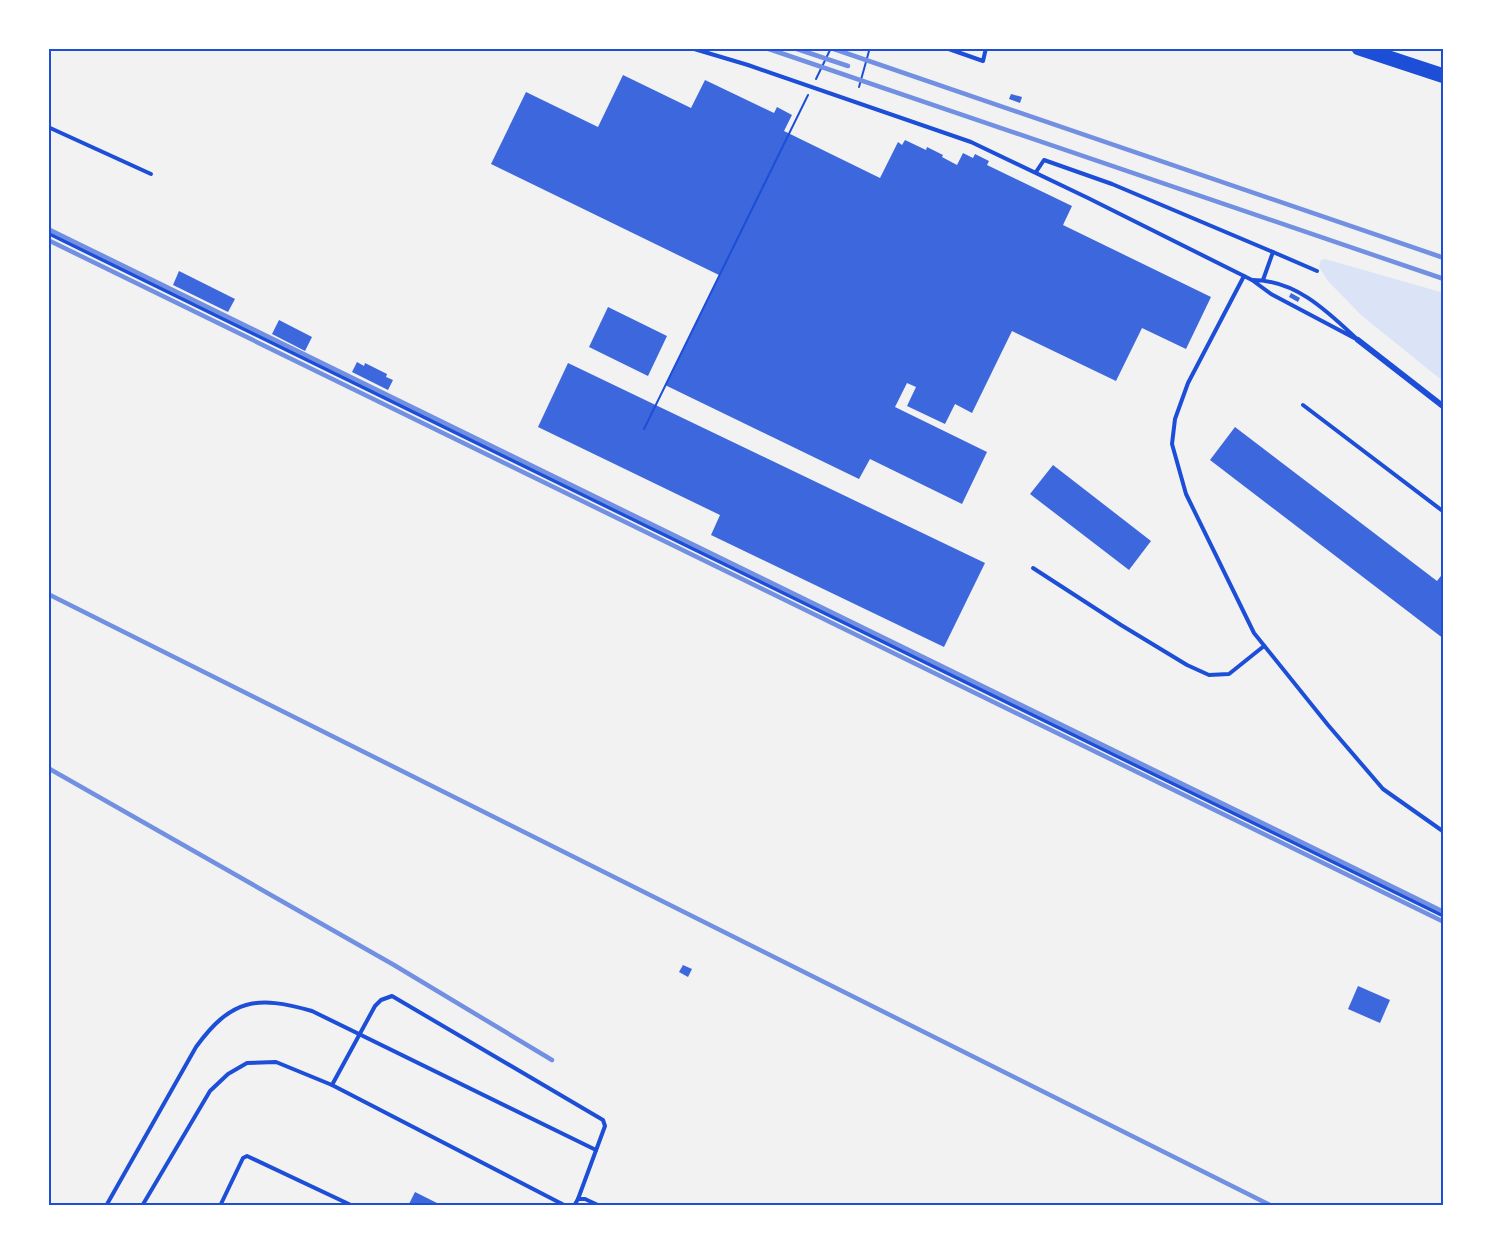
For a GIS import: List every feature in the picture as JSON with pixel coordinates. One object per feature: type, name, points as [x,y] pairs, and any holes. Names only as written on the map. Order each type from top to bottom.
[{"type":"highway","points":[[1359,48],[1444,76]]},
{"type":"street","points":[[1358,340],[1444,407]]},
{"type":"lane","points":[[691,48],[748,65],[995,152],[1252,280],[1271,294],[1358,340]]},
{"type":"lane","points":[[946,48],[983,61],[987,48]]},
{"type":"lane","points":[[48,127],[152,174]]},
{"type":"lane","points":[[1036,172],[1044,160],[1112,184],[1317,271]]},
{"type":"lane","points":[[48,234],[1444,916]]},
{"type":"lane","points":[[1263,280],[1273,252]]},
{"type":"lane","points":[[1244,276],[1188,383],[1175,419],[1172,444],[1186,494],[1254,633],[1328,726],[1383,789],[1444,832]]},
{"type":"lane","points":[[1252,280],[1274,281],[1303,294],[1321,306],[1358,340]]},
{"type":"lane","points":[[1303,405],[1444,512]]},
{"type":"lane","points":[[1034,568],[1120,625],[1187,665],[1209,675],[1229,674],[1264,646]]},
{"type":"lane","points":[[332,1085],[375,1006],[381,999],[392,996],[603,1120],[605,1126],[574,1206]]},
{"type":"lane","points":[[106,1206],[196,1047],[211,1027],[230,1011],[249,1003],[271,1002],[312,1011],[596,1150]]},
{"type":"lane","points":[[142,1206],[210,1091],[228,1074],[247,1063],[276,1062],[332,1085],[566,1206]]},
{"type":"lane","points":[[220,1206],[246,1156],[353,1206]]},
{"type":"lane","points":[[578,1199],[585,1199],[600,1206]]},
{"type":"path","points":[[815,80],[831,48]]},
{"type":"path","points":[[859,87],[869,51],[865,48]]},
{"type":"path","points":[[644,429],[810,90]]},
{"type":"shaded area","points":[[1325,259],[1444,293],[1444,382],[1361,315],[1328,281],[1319,267],[1321,260]]},
{"type":"building","points":[[623,75],[691,108],[705,80],[774,113],[777,107],[792,115],[784,131],[880,178],[898,142],[902,145],[905,140],[926,150],[927,147],[957,165],[963,153],[973,158],[975,154],[989,161],[987,165],[1072,206],[1063,225],[1211,297],[1186,349],[1142,328],[1116,381],[1012,331],[972,413],[955,404],[945,424],[907,406],[916,387],[907,383],[895,407],[987,452],[962,504],[870,459],[859,479],[665,385],[719,275],[491,164],[526,92],[598,127]]},
{"type":"building","points":[[1011,94],[1022,97],[1020,103],[1009,99]]},
{"type":"building","points":[[179,271],[235,299],[228,312],[173,285]]},
{"type":"building","points":[[1291,293],[1300,298],[1298,302],[1289,297]]},
{"type":"building","points":[[608,307],[667,336],[648,376],[589,347]]},
{"type":"building","points":[[279,320],[312,337],[305,351],[272,334]]},
{"type":"building","points":[[357,362],[364,366],[365,363],[387,374],[386,377],[393,380],[388,390],[352,372]]},
{"type":"building","points":[[568,363],[985,563],[944,647],[711,535],[720,515],[538,427]]},
{"type":"building","points":[[1235,427],[1437,581],[1444,572],[1444,639],[1210,460]]},
{"type":"building","points":[[1053,465],[1151,541],[1129,570],[1030,494]]},
{"type":"building","points":[[683,965],[692,969],[688,977],[679,972]]},
{"type":"building","points":[[1358,986],[1390,1000],[1380,1023],[1348,1009]]},
{"type":"building","points":[[415,1192],[443,1206],[408,1206]]},
{"type":"railway","points":[[766,48],[1444,279]]},
{"type":"railway","points":[[794,48],[848,66]]},
{"type":"railway","points":[[831,48],[1444,258]]},
{"type":"railway","points":[[48,229],[1444,912]]},
{"type":"railway","points":[[48,240],[1444,922]]},
{"type":"railway","points":[[48,594],[1272,1206]]},
{"type":"railway","points":[[48,768],[394,965],[552,1060]]}]
